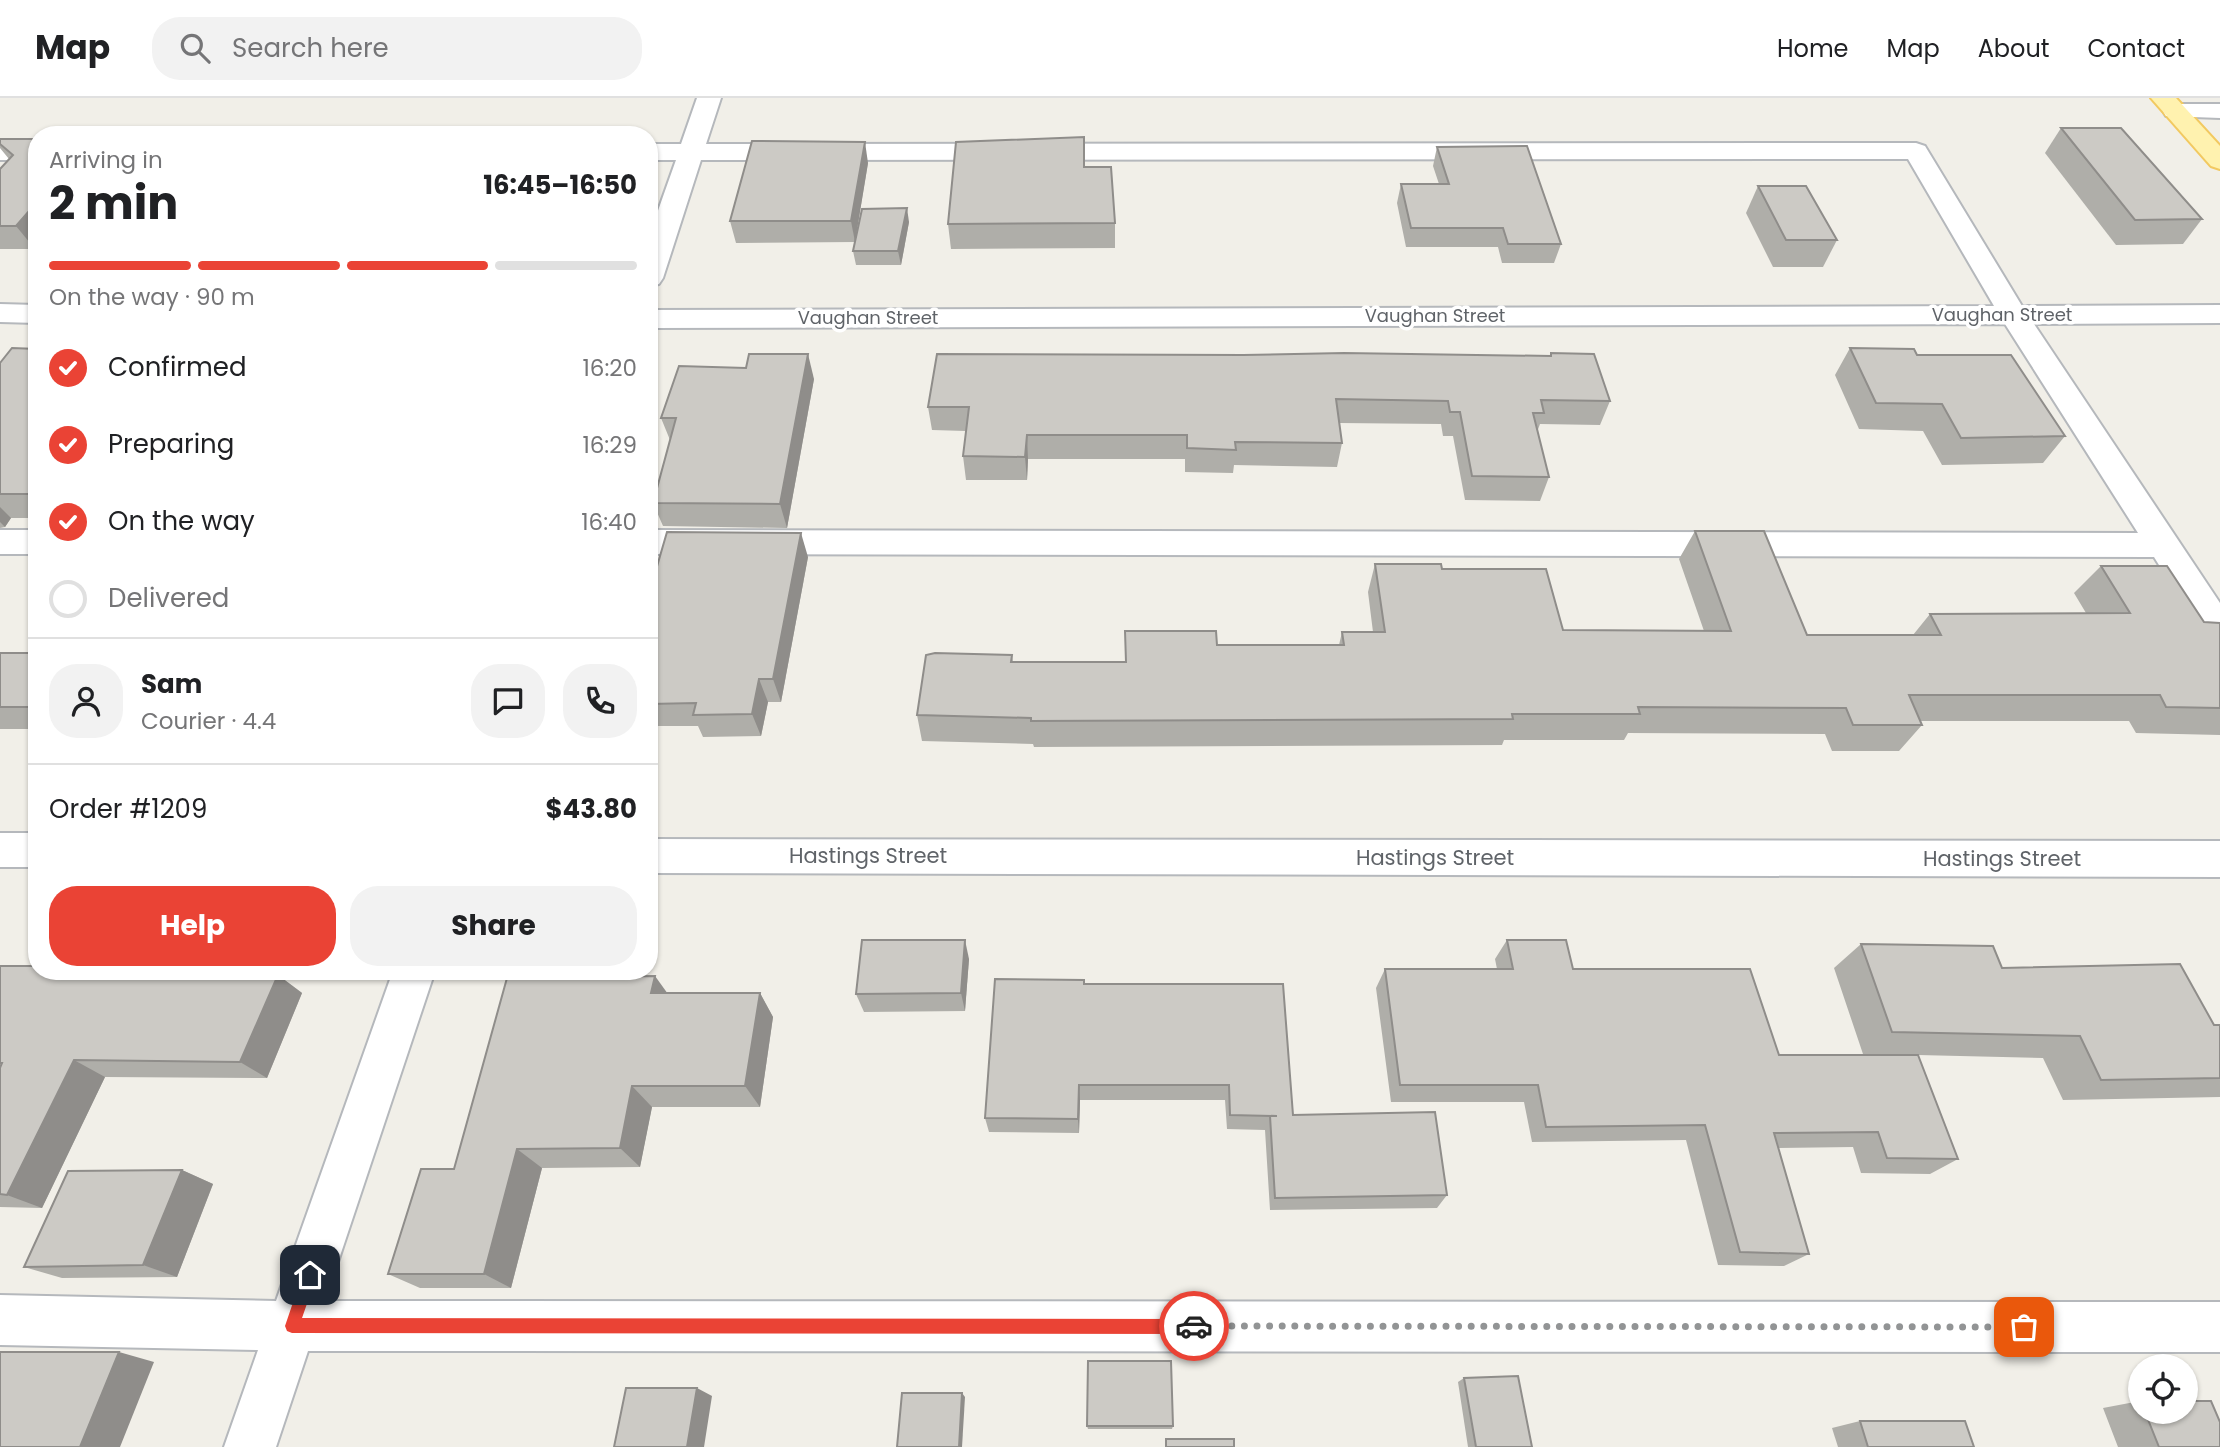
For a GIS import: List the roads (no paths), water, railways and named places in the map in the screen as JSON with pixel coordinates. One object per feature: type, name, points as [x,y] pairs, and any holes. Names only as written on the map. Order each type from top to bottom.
[{"type":"main road","points":[[2169,105],[2220,161]]},
{"type":"street","points":[[658,250],[709,98]]},
{"type":"street","points":[[2169,105],[2220,111]]},
{"type":"street","points":[[658,152],[1916,151],[2013,314],[2220,632]]},
{"type":"street","points":[[0,152],[28,152]]},
{"type":"street","points":[[0,313],[28,314]]},
{"type":"street","name":"Vaughan Street","points":[[658,319],[2220,314]]},
{"type":"street","points":[[0,542],[28,542]]},
{"type":"street","points":[[658,542],[2161,545]]},
{"type":"street","points":[[0,850],[28,850]]},
{"type":"street","name":"Hastings Street","points":[[658,856],[2220,859]]},
{"type":"street","points":[[250,1447],[411,980]]},
{"type":"street","points":[[0,1321],[292,1326],[2220,1327]]}]
